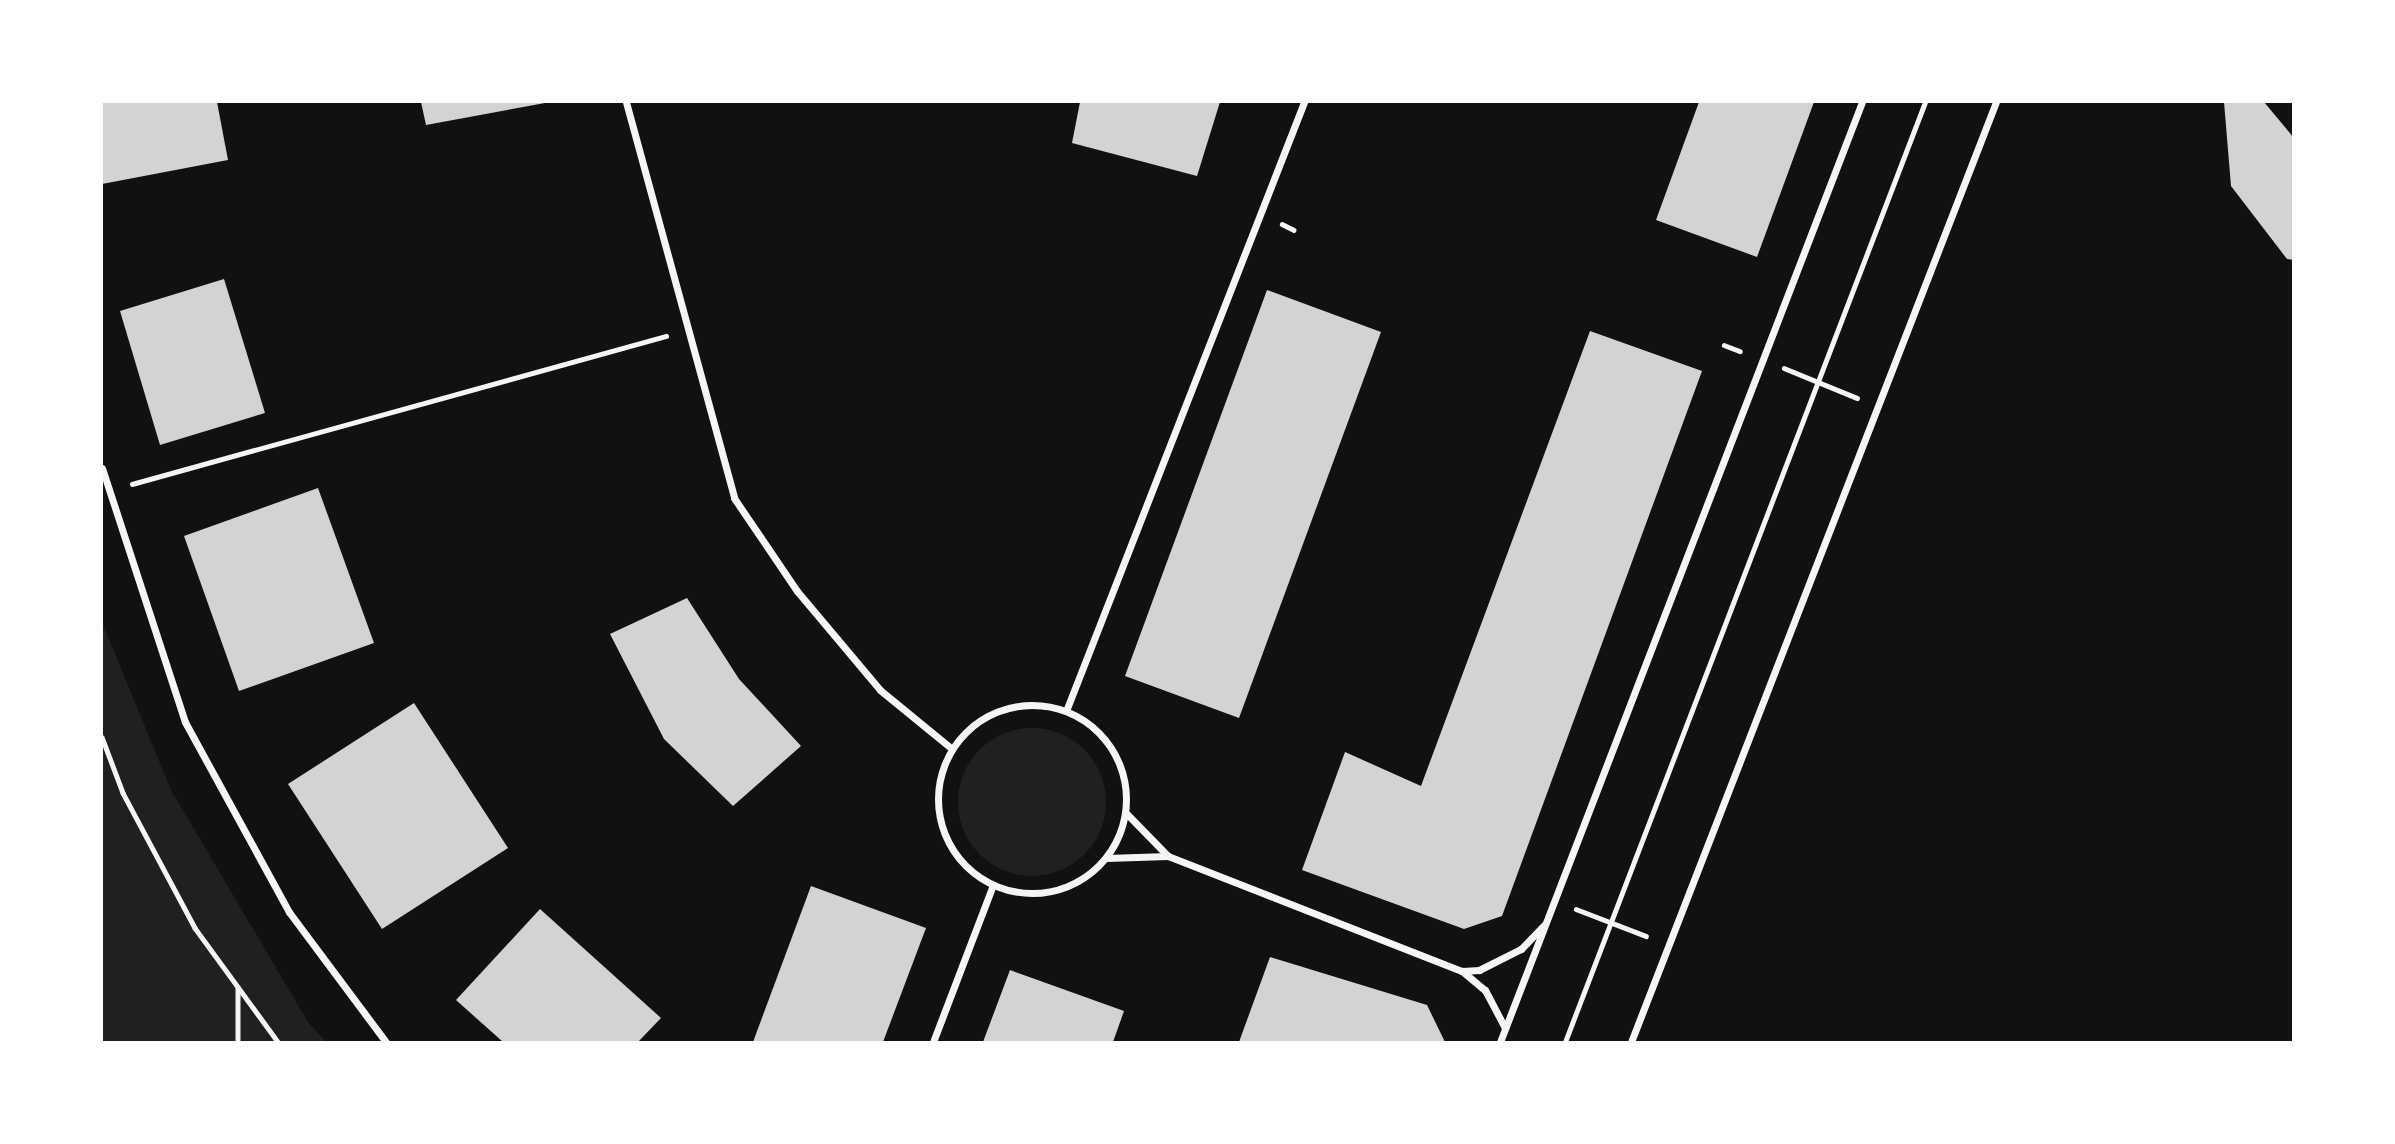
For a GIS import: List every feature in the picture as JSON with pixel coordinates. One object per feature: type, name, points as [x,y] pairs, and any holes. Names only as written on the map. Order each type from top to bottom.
[{"type":"street","points":[[626,102],[734,498],[797,591],[880,690],[951,749]]},
{"type":"street","points":[[1066,711],[1304,102]]},
{"type":"street","points":[[1500,1042],[1861,102]]},
{"type":"street","points":[[1630,1042],[1996,102]]},
{"type":"street","points":[[102,468],[185,722],[289,912],[386,1042]]},
{"type":"street","points":[[1034,704],[1066,711],[1093,727],[1114,751],[1126,781],[1126,813],[1119,837],[1106,858],[1083,880],[1054,891],[1023,894],[993,885],[965,868],[947,842],[938,811],[939,789],[951,749],[974,725],[1002,709],[1034,704]]},
{"type":"street","points":[[1126,813],[1168,856]]},
{"type":"street","points":[[1106,858],[1168,856],[1462,971],[1485,990],[1506,1028]]},
{"type":"street","points":[[933,1042],[993,885]]},
{"type":"street","points":[[1462,971],[1488,967],[1521,949],[1546,922]]},
{"type":"path","points":[[1565,1042],[1925,102]]},
{"type":"path","points":[[107,490],[687,331]]},
{"type":"path","points":[[1724,345],[1877,406]]},
{"type":"path","points":[[102,737],[122,793],[195,928],[278,1042]]},
{"type":"path","points":[[1555,901],[1669,944]]},
{"type":"path","points":[[238,987],[238,1042]]},
{"type":"shaded area","points":[[102,622],[171,790],[308,1022],[326,1042],[102,1042]]},
{"type":"shaded area","points":[[1032,728],[1060,734],[1073,740],[1084,750],[1094,761],[1100,774],[1106,802],[1100,830],[1094,843],[1084,854],[1073,864],[1060,870],[1032,876],[1004,870],[991,864],[980,854],[970,843],[964,830],[958,802],[964,774],[970,761],[980,750],[991,740],[1004,734]]},
{"type":"building","points":[[102,102],[217,102],[228,160],[102,184]]},
{"type":"building","points":[[421,102],[545,102],[545,103],[426,125]]},
{"type":"building","points":[[1080,102],[1220,102],[1197,176],[1072,143]]},
{"type":"building","points":[[1699,102],[1814,102],[1757,257],[1656,220]]},
{"type":"building","points":[[2224,102],[2264,102],[2294,138],[2294,260],[2287,259],[2231,186]]},
{"type":"building","points":[[224,279],[265,413],[160,445],[120,311]]},
{"type":"building","points":[[1267,290],[1381,332],[1239,718],[1125,676]]},
{"type":"building","points":[[1590,331],[1702,371],[1502,916],[1464,929],[1302,870],[1345,752],[1421,786]]},
{"type":"building","points":[[318,488],[374,643],[239,691],[184,536]]},
{"type":"building","points":[[687,598],[739,679],[801,746],[733,806],[664,739],[610,634]]},
{"type":"building","points":[[414,703],[508,848],[382,929],[288,784]]},
{"type":"building","points":[[811,886],[926,928],[883,1042],[753,1042]]},
{"type":"building","points":[[540,909],[661,1018],[638,1042],[503,1042],[456,1000]]},
{"type":"building","points":[[1270,957],[1427,1005],[1445,1042],[1239,1042]]},
{"type":"building","points":[[1010,970],[1124,1011],[1113,1042],[983,1042]]}]
